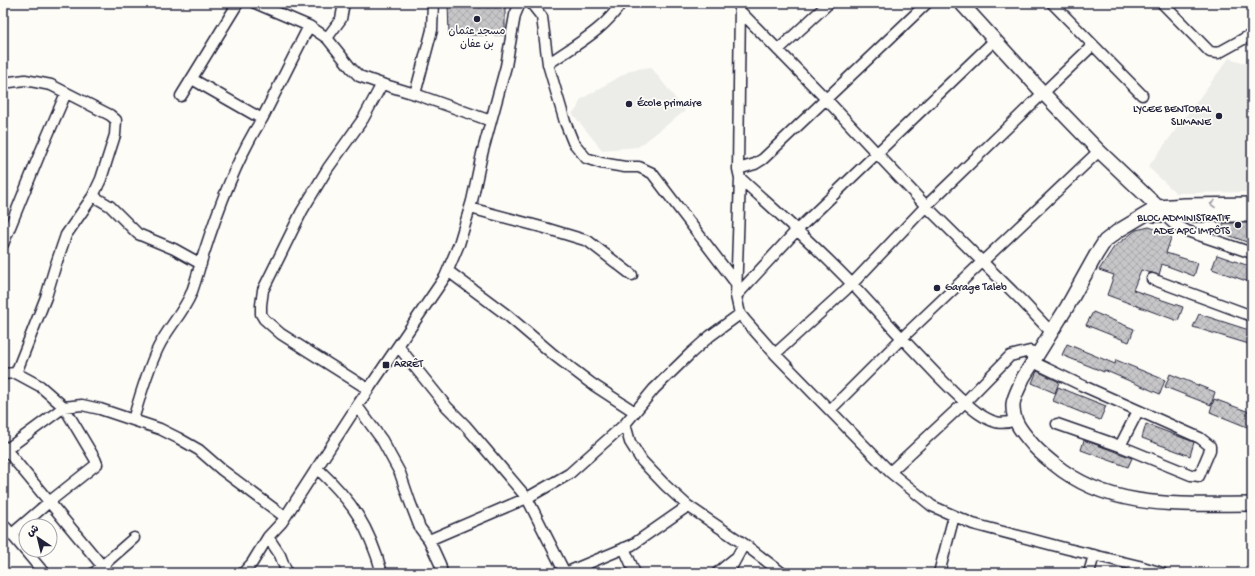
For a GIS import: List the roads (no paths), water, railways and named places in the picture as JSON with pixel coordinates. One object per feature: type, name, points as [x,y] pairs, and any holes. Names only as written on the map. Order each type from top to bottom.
[{"type":"main road","points":[[961,3],[1043,93],[1099,151],[1161,211],[1252,215]]},
{"type":"main road","points":[[1252,204],[1185,205],[1145,215],[1127,225],[1105,241],[1023,378],[1013,403],[1015,420],[1021,431],[1039,452],[1063,472],[1092,488],[1119,497],[1159,503],[1252,504]]},
{"type":"street","points":[[181,96],[238,3]]},
{"type":"street","points":[[255,3],[309,26],[327,38],[359,76],[491,121]]},
{"type":"street","points":[[327,38],[341,19],[344,3]]},
{"type":"street","points":[[415,94],[432,30],[433,3]]},
{"type":"street","points":[[243,573],[252,563],[268,537],[285,517],[368,389],[448,271],[459,244],[470,208],[506,66],[515,15],[520,3]]},
{"type":"street","points":[[531,3],[542,17],[548,64],[565,122],[573,142],[586,158],[600,163],[625,167],[639,167],[652,173],[735,282]]},
{"type":"street","points":[[548,64],[602,26],[616,11],[621,3]]},
{"type":"street","points":[[778,50],[829,3]]},
{"type":"street","points":[[739,174],[763,159],[927,3]]},
{"type":"street","points":[[1052,3],[1142,95]]},
{"type":"street","points":[[1162,3],[1210,52],[1218,53],[1247,37],[1252,36]]},
{"type":"street","points":[[740,7],[778,50],[926,206],[1022,301],[1051,332]]},
{"type":"street","points":[[740,7],[738,262],[735,282],[740,314],[775,354],[890,472],[932,506],[973,524],[1162,573]]},
{"type":"street","points":[[133,420],[158,348],[187,304],[228,188],[253,132],[262,119],[309,26]]},
{"type":"street","points":[[736,296],[797,230],[995,40]]},
{"type":"street","points":[[775,354],[852,284],[926,206],[1093,45]]},
{"type":"street","points":[[192,79],[262,119]]},
{"type":"street","points":[[3,83],[25,80],[51,85],[110,115],[116,120],[115,134],[103,173],[93,196],[66,235],[46,297],[16,374]]},
{"type":"street","points":[[368,389],[281,334],[264,319],[261,314],[261,305],[263,290],[302,211],[328,168],[363,119],[382,84]]},
{"type":"street","points":[[3,244],[66,93]]},
{"type":"street","points":[[830,410],[901,339],[1099,151]]},
{"type":"street","points":[[739,174],[852,284],[901,339],[965,402],[978,413],[1000,424],[1015,420]]},
{"type":"street","points":[[93,196],[110,206],[138,234],[174,249],[201,264]]},
{"type":"street","points":[[470,208],[588,241],[632,274]]},
{"type":"street","points":[[1161,211],[1174,224],[1187,231],[1252,253]]},
{"type":"street","points":[[448,271],[507,315],[554,355],[592,384],[635,412]]},
{"type":"street","points":[[1152,279],[1252,316]]},
{"type":"street","points":[[429,540],[527,498],[569,474],[625,424],[654,389],[691,353],[710,336],[740,314]]},
{"type":"street","points":[[398,346],[447,407],[465,425],[527,498],[565,573],[632,544],[688,506]]},
{"type":"street","points":[[890,472],[965,402],[1010,356],[1030,351],[1036,357],[1138,411],[1206,441],[1210,446],[1210,450],[1199,476],[1191,475],[1120,446],[1057,424]]},
{"type":"street","points":[[3,374],[16,374],[40,386],[64,407],[97,464],[12,534]]},
{"type":"street","points":[[134,538],[101,571],[49,502],[4,449],[64,407],[82,405],[100,409],[160,429],[199,450],[222,470],[285,517]]},
{"type":"street","points":[[357,406],[382,440],[400,473],[420,528],[429,540],[440,564],[442,573]]},
{"type":"street","points":[[1120,446],[1138,411]]},
{"type":"street","points":[[625,424],[630,442],[642,461],[666,486],[688,506],[744,544],[782,573]]},
{"type":"street","points":[[317,468],[335,485],[353,507],[363,523],[377,556],[382,573]]},
{"type":"street","points":[[939,573],[954,516]]},
{"type":"street","points":[[3,524],[44,573]]},
{"type":"street","points":[[268,537],[280,555],[287,573]]},
{"type":"street","points":[[730,573],[732,566],[744,544]]},
{"type":"street","points":[[624,548],[635,573]]},
{"type":"street","points":[[1089,573],[1094,555]]},
{"type":"street","points":[[717,573],[737,556]]},
{"type":"place","name":"مسجد عثمان بن عفان","points":[[477,19]]},
{"type":"place","name":"École primaire","points":[[629,104]]},
{"type":"place","name":"LYCEE BENTOBAL SLIMANE","points":[[1219,116]]},
{"type":"place","name":"BLOC ADMINISTRATIF ADE APC IMPÔTS","points":[[1238,225]]},
{"type":"place","name":"Garage Taleb","points":[[937,288]]},
{"type":"place","name":"ARRÊT","points":[[386,365]]}]
